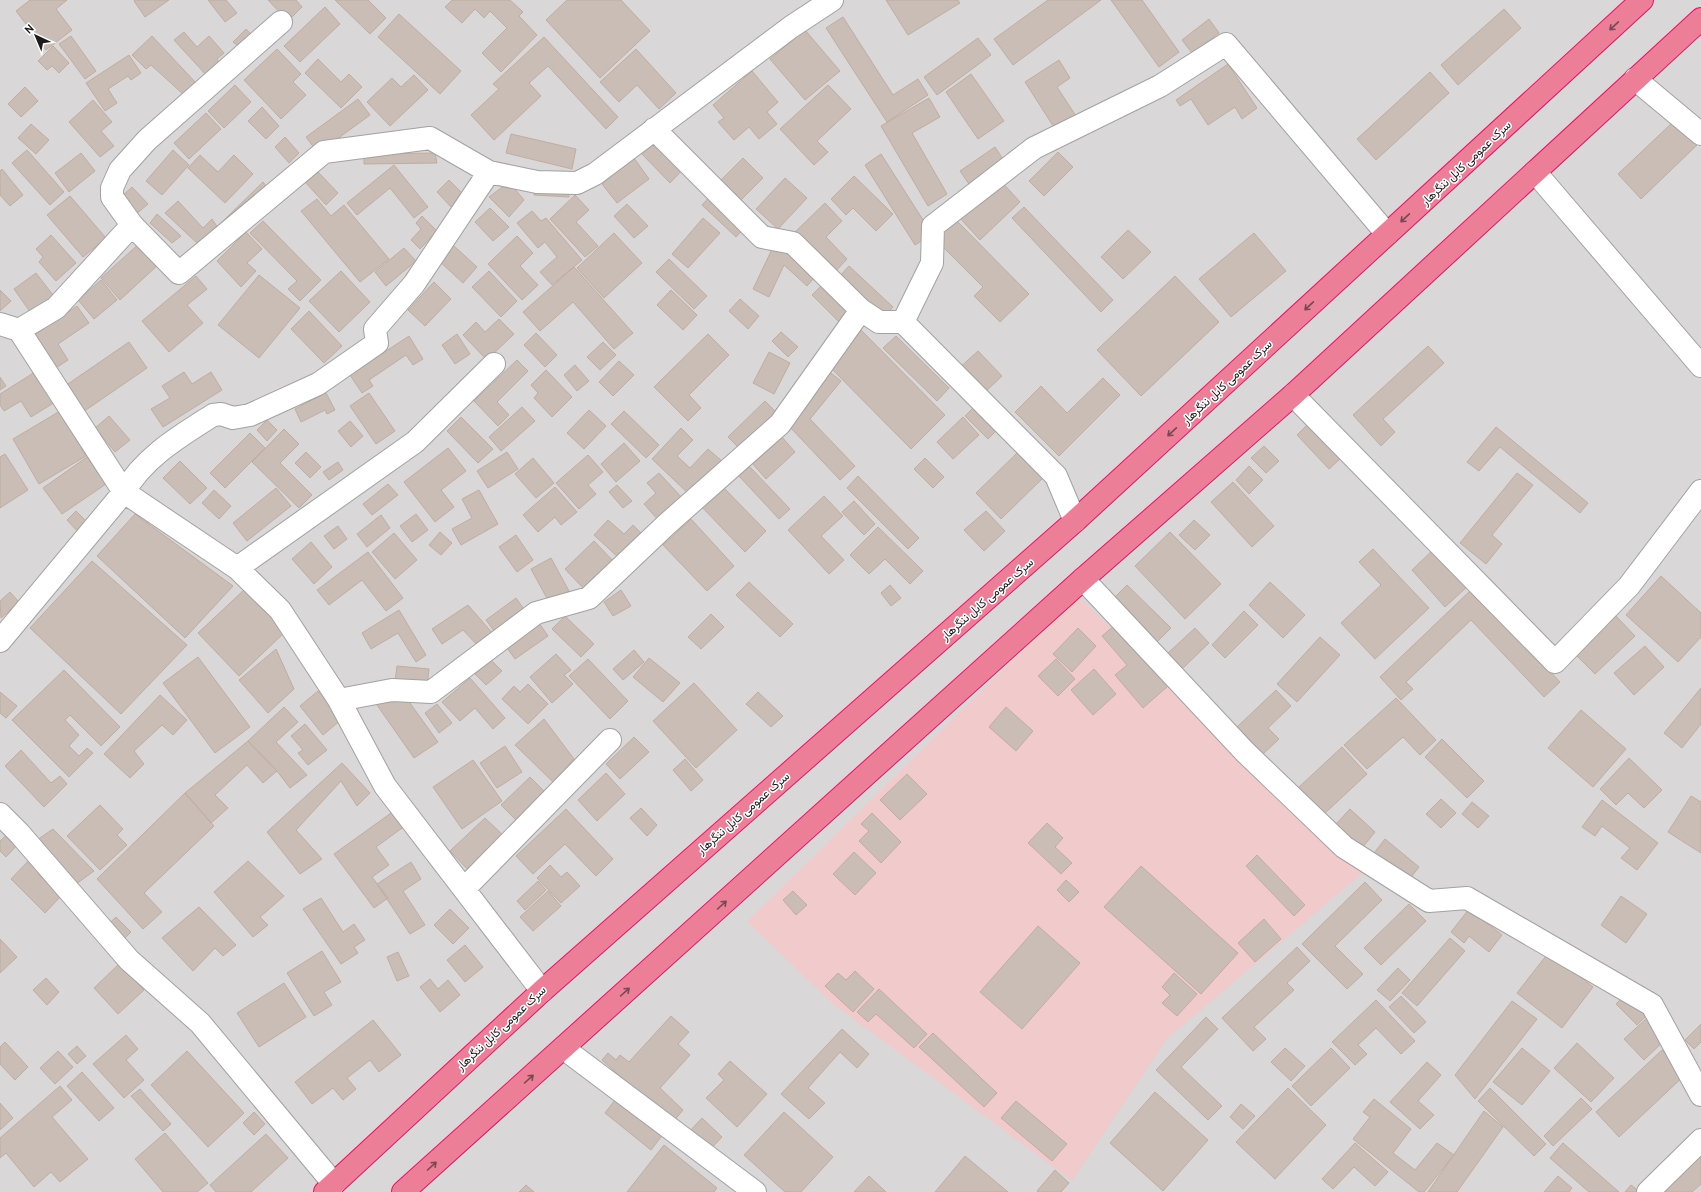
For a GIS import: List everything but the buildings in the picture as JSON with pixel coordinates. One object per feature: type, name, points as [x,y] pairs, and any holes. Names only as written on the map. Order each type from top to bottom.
[{"type":"highway","name":"سرک عمومی کابل ننگرهار","points":[[330,1188],[542,991],[1075,521],[1642,0]]},
{"type":"highway","points":[[403,1192],[1083,579],[1293,395],[1635,78],[1701,19]]},
{"type":"street","points":[[281,22],[147,140],[120,170],[112,188],[112,197],[132,225],[179,273],[324,152],[430,138],[489,172],[537,182],[577,183],[595,174],[791,27],[832,0]]},
{"type":"street","points":[[903,322],[932,263],[933,226],[1034,148],[1160,86],[1226,44],[1387,234]]},
{"type":"street","points":[[1635,78],[1701,134]]},
{"type":"street","points":[[654,129],[762,237],[793,243],[861,310],[879,322],[903,322],[1056,476],[1075,521]]},
{"type":"street","points":[[0,641],[124,492],[132,479],[165,446],[213,415],[221,414],[233,418],[250,415],[318,384],[377,343],[375,329],[414,284],[489,172]]},
{"type":"street","points":[[1534,172],[1701,366]]},
{"type":"street","points":[[132,225],[56,308],[9,327],[124,492],[237,568],[280,610],[339,700],[385,786],[542,991]]},
{"type":"street","points":[[339,700],[392,690],[431,692],[536,613],[589,598],[667,524],[780,424],[861,310]]},
{"type":"street","points":[[237,568],[415,442],[494,364]]},
{"type":"street","points":[[1293,395],[1555,662],[1629,586],[1701,491]]},
{"type":"street","points":[[1083,579],[1245,752],[1344,847],[1429,901],[1467,898],[1652,1005],[1701,1095]]},
{"type":"street","points":[[464,889],[610,740]]},
{"type":"street","points":[[0,814],[20,833],[129,960],[200,1023],[330,1188]]},
{"type":"street","points":[[563,1048],[755,1192]]},
{"type":"street","points":[[1648,1192],[1701,1140]]},
{"type":"shaded area","points":[[0,0],[1701,0],[1701,1192],[0,1192]]},
{"type":"shaded area","points":[[1078,596],[1363,873],[1167,1039],[1072,1181],[834,1005],[747,922]]}]
